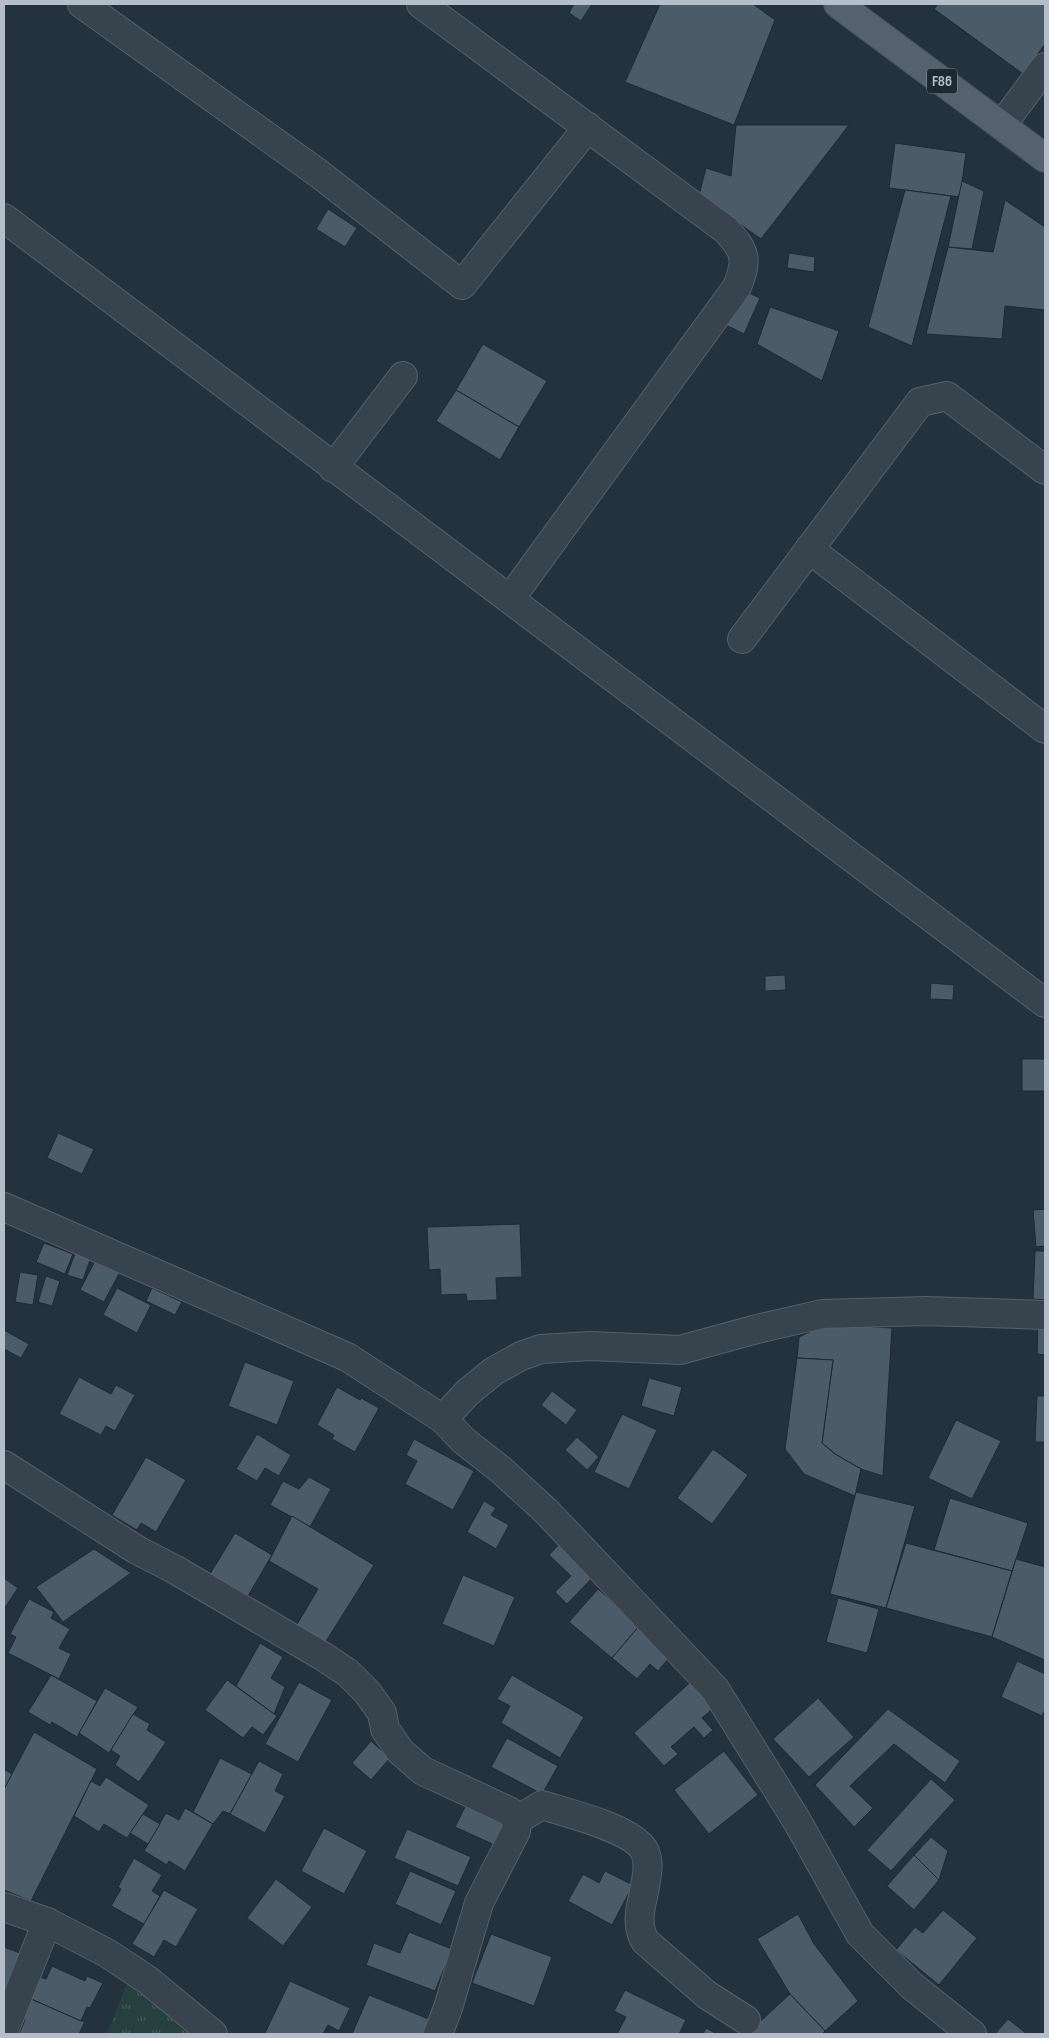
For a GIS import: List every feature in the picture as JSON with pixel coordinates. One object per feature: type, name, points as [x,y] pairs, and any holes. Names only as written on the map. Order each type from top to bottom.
[{"type":"main road","name":"F86","points":[[838,4],[1045,158]]},
{"type":"street","points":[[82,4],[318,173],[462,285],[588,127]]},
{"type":"street","points":[[421,4],[726,230],[740,246],[745,266],[738,287],[510,599]]},
{"type":"street","points":[[1002,125],[1045,67]]},
{"type":"street","points":[[4,218],[333,468],[1041,991]]},
{"type":"street","points":[[333,468],[403,376]]},
{"type":"street","points":[[742,638],[920,402],[948,396],[1045,470]]},
{"type":"street","points":[[809,549],[1045,730]]},
{"type":"street","points":[[4,1207],[347,1357],[443,1419],[464,1442],[500,1469],[546,1511],[715,1689],[797,1821],[860,1934],[912,1986],[972,2034]]},
{"type":"street","points":[[443,1419],[468,1392],[494,1371],[521,1356],[541,1350],[590,1346],[680,1350],[822,1314],[926,1311],[1045,1315]]},
{"type":"street","points":[[4,1465],[137,1550],[191,1579],[324,1657],[348,1674],[367,1692],[382,1713],[385,1729],[400,1751],[423,1772],[509,1811],[517,1820],[516,1831],[479,1903],[448,2008],[438,2034]]},
{"type":"street","points":[[517,1820],[542,1805],[616,1829],[635,1842],[644,1850],[646,1860],[647,1873],[639,1917],[640,1931],[645,1941],[707,1995],[746,2020]]},
{"type":"street","points":[[4,1907],[47,1922],[106,1953],[149,1980],[208,2033]]},
{"type":"street","points":[[4,2031],[47,1922]]},
{"type":"green space","points":[[128,1981],[188,2033],[107,2034]]},
{"type":"building","points":[[574,4],[592,4],[581,21],[569,13]]},
{"type":"building","points":[[660,4],[753,4],[775,20],[734,125],[625,82]]},
{"type":"building","points":[[938,4],[1045,4],[1045,44],[1023,74],[934,9]]},
{"type":"building","points":[[736,125],[849,125],[761,239],[699,195],[706,168],[731,176]]},
{"type":"building","points":[[895,143],[966,153],[960,197],[889,188]]},
{"type":"building","points":[[962,181],[984,191],[972,249],[948,247]]},
{"type":"building","points":[[905,190],[951,196],[912,346],[868,327]]},
{"type":"building","points":[[1005,200],[1045,227],[1045,310],[1005,306],[1002,339],[926,334],[948,247],[993,252]]},
{"type":"building","points":[[328,209],[357,228],[345,247],[316,229]]},
{"type":"building","points":[[789,253],[815,257],[814,272],[787,268]]},
{"type":"building","points":[[740,289],[760,298],[744,334],[724,324]]},
{"type":"building","points":[[770,307],[839,331],[822,381],[757,344]]},
{"type":"building","points":[[483,344],[547,381],[519,427],[456,390]]},
{"type":"building","points":[[456,390],[519,427],[500,460],[436,421]]},
{"type":"building","points":[[785,975],[786,990],[765,991],[765,976]]},
{"type":"building","points":[[931,983],[954,985],[953,1000],[930,999]]},
{"type":"building","points":[[1022,1059],[1045,1059],[1045,1091],[1022,1091]]},
{"type":"building","points":[[58,1133],[94,1149],[82,1174],[47,1158]]},
{"type":"building","points":[[1045,1209],[1045,1246],[1036,1247],[1033,1210]]},
{"type":"building","points":[[520,1224],[522,1277],[496,1278],[497,1300],[467,1301],[466,1294],[441,1295],[440,1269],[429,1270],[427,1227]]},
{"type":"building","points":[[44,1243],[73,1254],[65,1274],[36,1262]]},
{"type":"building","points":[[77,1248],[92,1254],[83,1280],[67,1275]]},
{"type":"building","points":[[1035,1251],[1045,1251],[1045,1300],[1033,1299]]},
{"type":"building","points":[[97,1257],[121,1270],[104,1302],[80,1290]]},
{"type":"building","points":[[20,1272],[38,1275],[33,1305],[15,1302]]},
{"type":"building","points":[[46,1276],[60,1281],[52,1306],[38,1302]]},
{"type":"building","points":[[117,1288],[151,1305],[137,1333],[103,1315]]},
{"type":"building","points":[[152,1288],[182,1302],[175,1315],[146,1301]]},
{"type":"building","points":[[826,1324],[892,1328],[883,1476],[861,1469],[835,1454],[822,1443],[833,1360],[797,1358],[799,1337]]},
{"type":"building","points":[[1038,1324],[1045,1324],[1045,1355],[1037,1354]]},
{"type":"building","points":[[4,1330],[29,1344],[21,1358],[4,1349]]},
{"type":"building","points":[[797,1358],[833,1360],[822,1443],[835,1454],[861,1469],[855,1496],[804,1474],[785,1449]]},
{"type":"building","points":[[245,1362],[294,1381],[277,1425],[228,1406]]},
{"type":"building","points":[[79,1377],[111,1394],[116,1385],[135,1395],[115,1431],[106,1426],[101,1435],[59,1414]]},
{"type":"building","points":[[649,1378],[682,1387],[674,1416],[641,1406]]},
{"type":"building","points":[[337,1387],[379,1408],[355,1452],[332,1439],[334,1435],[317,1425]]},
{"type":"building","points":[[552,1391],[577,1410],[566,1425],[541,1405]]},
{"type":"building","points":[[1037,1396],[1045,1396],[1045,1442],[1035,1442]]},
{"type":"building","points":[[622,1414],[657,1430],[629,1489],[594,1472]]},
{"type":"building","points":[[956,1420],[1001,1441],[972,1499],[928,1478]]},
{"type":"building","points":[[257,1434],[291,1455],[279,1476],[265,1468],[257,1481],[236,1469]]},
{"type":"building","points":[[577,1437],[599,1457],[587,1470],[565,1450]]},
{"type":"building","points":[[414,1439],[474,1471],[453,1510],[405,1484],[417,1461],[406,1455]]},
{"type":"building","points":[[713,1449],[748,1475],[712,1524],[677,1498]]},
{"type":"building","points":[[146,1457],[186,1480],[156,1532],[141,1523],[137,1530],[112,1515]]},
{"type":"building","points":[[309,1477],[331,1489],[310,1527],[270,1505],[283,1481],[299,1489]]},
{"type":"building","points":[[856,1492],[915,1506],[886,1608],[830,1594]]},
{"type":"building","points":[[950,1498],[1028,1523],[1012,1571],[934,1550]]},
{"type":"building","points":[[484,1501],[496,1508],[491,1515],[509,1525],[496,1549],[467,1532]]},
{"type":"building","points":[[292,1516],[374,1565],[323,1646],[296,1626],[318,1589],[269,1561]]},
{"type":"building","points":[[235,1533],[272,1555],[248,1596],[210,1574]]},
{"type":"building","points":[[564,1539],[598,1572],[567,1604],[555,1592],[571,1576],[549,1555]]},
{"type":"building","points":[[906,1543],[1012,1571],[992,1637],[886,1608]]},
{"type":"building","points":[[94,1549],[131,1573],[63,1622],[36,1587]]},
{"type":"building","points":[[1016,1559],[1045,1567],[1045,1660],[992,1637]]},
{"type":"building","points":[[463,1575],[515,1597],[494,1646],[442,1624]]},
{"type":"building","points":[[4,1578],[18,1588],[4,1609]]},
{"type":"building","points":[[598,1589],[640,1625],[612,1658],[569,1622]]},
{"type":"building","points":[[838,1598],[879,1609],[867,1653],[826,1642]]},
{"type":"building","points":[[29,1599],[54,1612],[51,1618],[70,1629],[59,1648],[71,1654],[59,1679],[8,1653],[16,1637],[10,1634]]},
{"type":"building","points":[[640,1625],[673,1653],[658,1671],[650,1664],[637,1679],[612,1658]]},
{"type":"building","points":[[260,1643],[283,1657],[271,1678],[285,1687],[274,1714],[236,1686]]},
{"type":"building","points":[[1017,1661],[1045,1674],[1045,1710],[1042,1716],[1001,1697]]},
{"type":"building","points":[[51,1675],[97,1701],[77,1737],[52,1722],[50,1725],[28,1712]]},
{"type":"building","points":[[512,1675],[584,1717],[560,1758],[501,1723],[510,1706],[497,1699]]},
{"type":"building","points":[[695,1678],[718,1704],[702,1718],[713,1730],[704,1738],[694,1727],[671,1747],[678,1754],[664,1766],[634,1733]]},
{"type":"building","points":[[227,1680],[277,1716],[263,1735],[252,1727],[243,1738],[205,1710]]},
{"type":"building","points":[[299,1682],[332,1700],[298,1762],[265,1744]]},
{"type":"building","points":[[105,1688],[138,1707],[109,1753],[79,1733]]},
{"type":"building","points":[[818,1698],[854,1737],[809,1777],[773,1739]]},
{"type":"building","points":[[888,1709],[960,1761],[945,1783],[894,1744],[850,1786],[873,1808],[854,1827],[815,1785]]},
{"type":"building","points":[[133,1714],[150,1724],[147,1730],[166,1742],[139,1782],[115,1765],[120,1756],[111,1750]]},
{"type":"building","points":[[34,1732],[97,1769],[31,1901],[4,1890],[4,1789]]},
{"type":"building","points":[[507,1738],[558,1766],[542,1794],[491,1767]]},
{"type":"building","points":[[371,1741],[390,1758],[371,1780],[352,1763]]},
{"type":"building","points":[[724,1751],[758,1795],[709,1834],[674,1790]]},
{"type":"building","points":[[220,1758],[252,1774],[230,1814],[223,1811],[213,1824],[193,1812]]},
{"type":"building","points":[[259,1761],[283,1774],[275,1791],[285,1796],[265,1833],[230,1814]]},
{"type":"building","points":[[4,1769],[12,1774],[4,1789]]},
{"type":"building","points":[[106,1777],[149,1805],[127,1838],[104,1824],[99,1832],[74,1816],[91,1781],[100,1786]]},
{"type":"building","points":[[931,1779],[955,1800],[891,1871],[867,1850]]},
{"type":"building","points":[[467,1803],[510,1823],[499,1847],[455,1827]]},
{"type":"building","points":[[185,1808],[213,1824],[185,1871],[169,1861],[167,1865],[144,1851],[166,1813],[179,1820]]},
{"type":"building","points":[[143,1814],[160,1824],[148,1844],[130,1833]]},
{"type":"building","points":[[324,1828],[367,1851],[344,1894],[301,1871]]},
{"type":"building","points":[[407,1829],[471,1857],[458,1886],[394,1858]]},
{"type":"building","points":[[931,1837],[948,1851],[939,1880],[914,1855]]},
{"type":"building","points":[[914,1855],[939,1880],[914,1910],[887,1886]]},
{"type":"building","points":[[134,1858],[162,1875],[152,1891],[160,1896],[144,1924],[111,1906],[121,1889],[118,1887]]},
{"type":"building","points":[[410,1871],[456,1891],[441,1925],[395,1904]]},
{"type":"building","points":[[605,1871],[633,1885],[612,1925],[568,1901],[583,1874],[599,1883]]},
{"type":"building","points":[[276,1879],[312,1907],[283,1946],[247,1918]]},
{"type":"building","points":[[164,1890],[198,1909],[176,1947],[164,1940],[154,1957],[132,1944]]},
{"type":"building","points":[[943,1910],[977,1938],[939,1985],[896,1950],[915,1927],[923,1933]]},
{"type":"building","points":[[798,1914],[814,1944],[858,2001],[825,2031],[790,1994],[757,1939]]},
{"type":"building","points":[[409,1932],[452,1949],[435,1991],[366,1965],[374,1943],[400,1953]]},
{"type":"building","points":[[491,1934],[552,1957],[534,2006],[472,1983]]},
{"type":"building","points":[[4,1947],[25,1955],[4,2007]]},
{"type":"building","points":[[52,1966],[85,1981],[87,1976],[103,1983],[90,2008],[87,2007],[81,2021],[31,1999],[40,1977],[46,1979]]},
{"type":"building","points":[[290,1981],[350,2008],[339,2031],[328,2025],[323,2034],[265,2033]]},
{"type":"building","points":[[625,1990],[686,2020],[679,2034],[617,2034],[626,2017],[614,2011]]},
{"type":"building","points":[[790,1994],[825,2031],[822,2034],[754,2034],[751,2030]]},
{"type":"building","points":[[369,1995],[431,2020],[425,2034],[352,2034]]},
{"type":"building","points":[[31,1999],[81,2021],[85,2021],[79,2034],[19,2034],[25,2020],[22,2019]]},
{"type":"building","points":[[1008,2019],[1027,2034],[995,2034]]},
{"type":"building","points":[[706,2028],[717,2034],[703,2034]]}]
